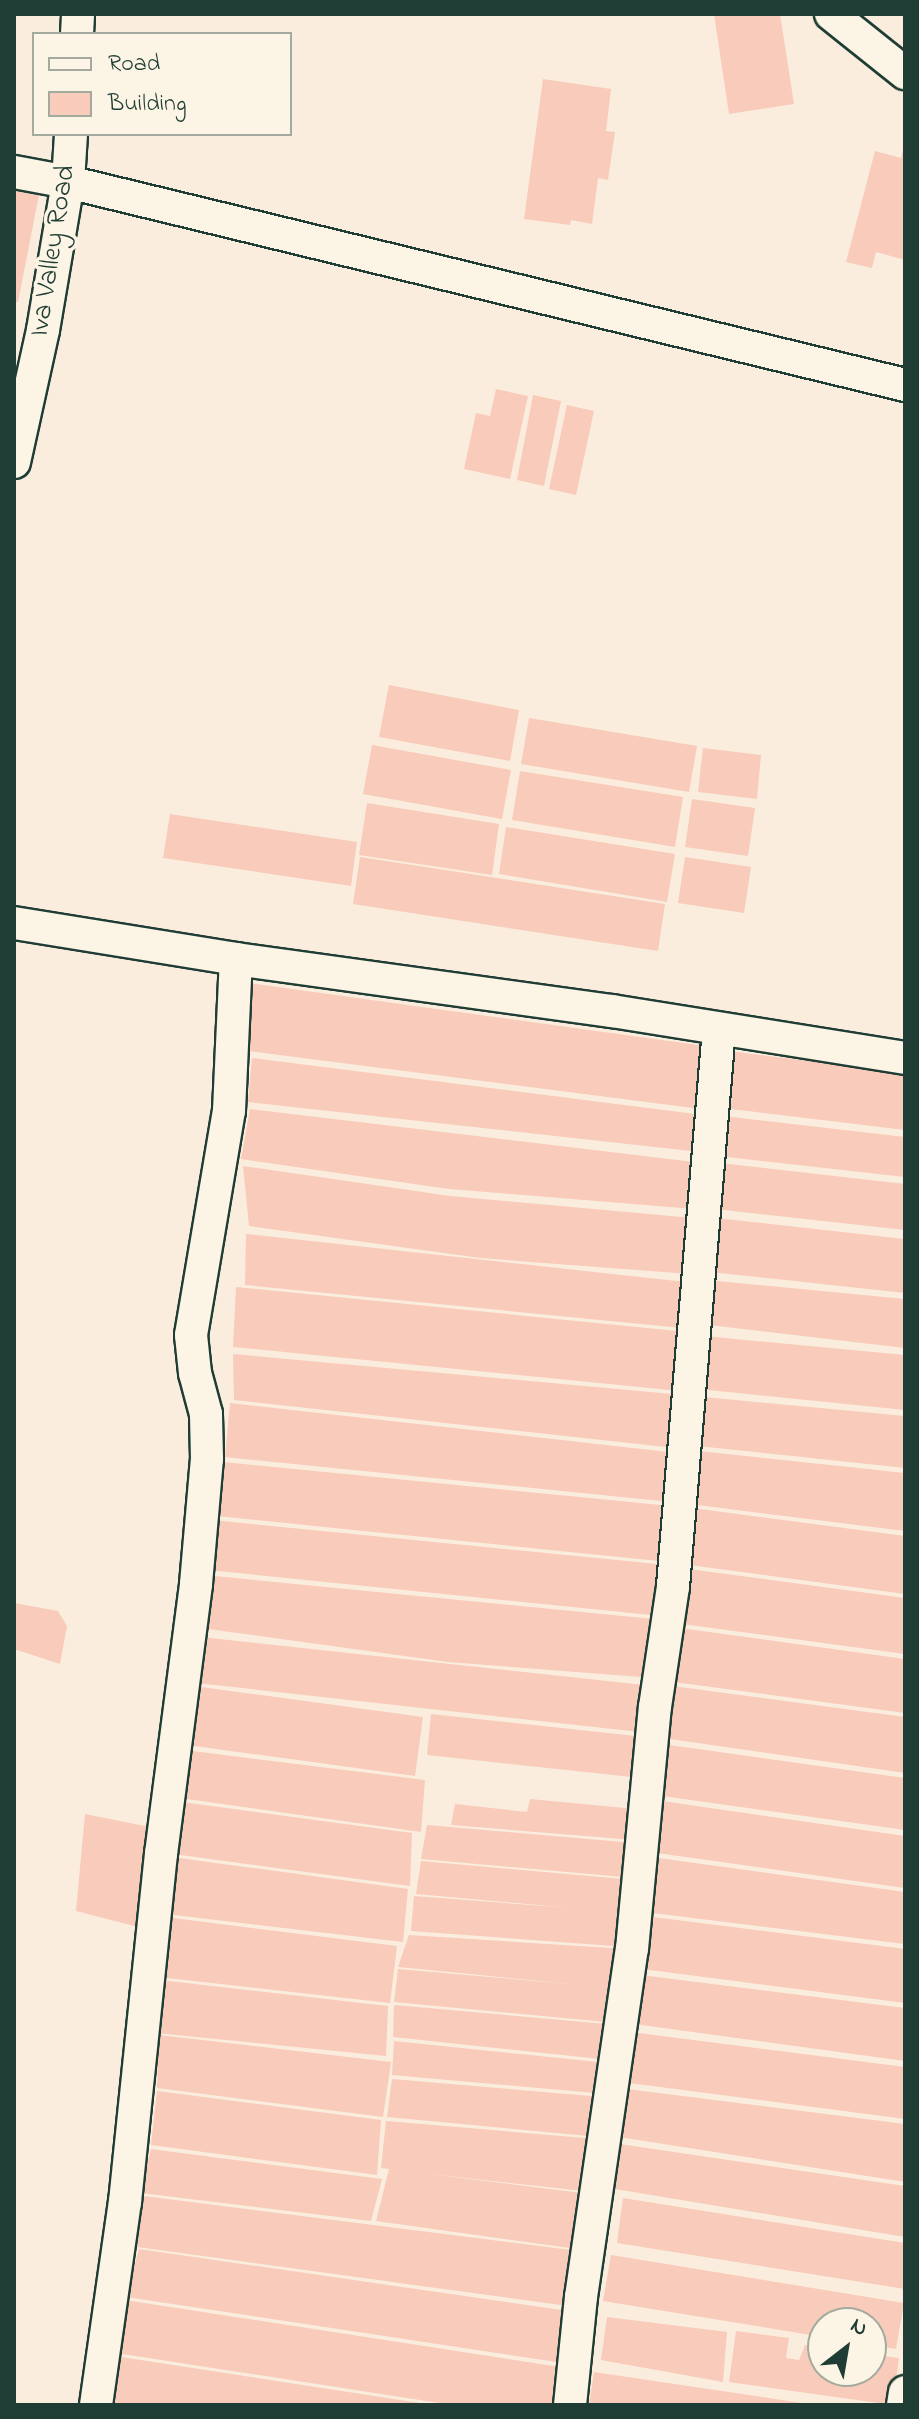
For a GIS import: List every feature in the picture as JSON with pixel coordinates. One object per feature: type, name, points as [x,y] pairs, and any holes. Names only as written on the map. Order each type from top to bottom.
[{"type":"street","points":[[831,14],[905,73]]},
{"type":"street","name":"Iva Valley Road","points":[[14,462],[43,330],[68,182],[71,136]]},
{"type":"street","points":[[14,172],[68,182],[905,385]]},
{"type":"street","points":[[14,923],[905,1058]]},
{"type":"street","points":[[96,2405],[125,2202],[161,1854],[196,1584],[207,1459],[206,1414],[195,1373],[191,1335],[229,1111],[236,959]]},
{"type":"street","points":[[570,2405],[581,2297],[632,1949],[655,1707],[673,1586],[719,1029]]},
{"type":"street","points":[[903,2405],[905,2392]]},
{"type":"building","points":[[714,14],[780,14],[794,104],[729,114]]},
{"type":"building","points":[[543,79],[611,89],[606,131],[615,132],[608,180],[598,178],[592,224],[571,220],[570,225],[524,219]]},
{"type":"building","points":[[904,146],[905,260],[876,252],[872,268],[846,262],[875,151],[901,158]]},
{"type":"building","points":[[14,190],[39,195],[18,302],[14,302]]},
{"type":"building","points":[[496,389],[528,396],[510,479],[464,469],[476,413],[490,416]]},
{"type":"building","points":[[533,395],[561,401],[544,486],[517,480]]},
{"type":"building","points":[[567,405],[594,411],[576,495],[549,489]]},
{"type":"building","points":[[389,685],[519,710],[510,761],[379,737]]},
{"type":"building","points":[[529,718],[697,746],[689,792],[521,764]]},
{"type":"building","points":[[372,745],[511,770],[502,819],[363,794]]},
{"type":"building","points":[[703,748],[761,755],[757,799],[698,792]]},
{"type":"building","points":[[520,771],[683,797],[675,847],[512,820]]},
{"type":"building","points":[[692,799],[755,808],[748,856],[685,847]]},
{"type":"building","points":[[367,803],[499,824],[492,875],[359,855]]},
{"type":"building","points":[[170,814],[357,842],[351,886],[163,858]]},
{"type":"building","points":[[506,827],[675,854],[667,902],[499,874]]},
{"type":"building","points":[[360,857],[665,904],[658,951],[353,904]]},
{"type":"building","points":[[685,857],[751,867],[744,913],[678,903]]},
{"type":"building","points":[[248,983],[705,1046],[701,1109],[248,1051]]},
{"type":"building","points":[[729,1051],[905,1073],[905,1130],[723,1108]]},
{"type":"building","points":[[252,1058],[703,1115],[700,1152],[248,1102]]},
{"type":"building","points":[[250,1109],[694,1162],[694,1209],[449,1189],[241,1159]]},
{"type":"building","points":[[723,1116],[905,1137],[905,1177],[718,1156]]},
{"type":"building","points":[[720,1163],[905,1184],[905,1230],[715,1209]]},
{"type":"building","points":[[243,1166],[450,1196],[693,1218],[689,1274],[480,1258],[249,1226]]},
{"type":"building","points":[[716,1218],[905,1239],[905,1293],[710,1272]]},
{"type":"building","points":[[246,1234],[686,1282],[682,1328],[245,1285]]},
{"type":"building","points":[[706,1280],[905,1299],[905,1348],[701,1324]]},
{"type":"building","points":[[236,1287],[687,1332],[680,1391],[233,1347]]},
{"type":"building","points":[[704,1336],[905,1355],[905,1410],[699,1389]]},
{"type":"building","points":[[233,1354],[683,1395],[675,1448],[234,1400]]},
{"type":"building","points":[[694,1396],[905,1416],[905,1468],[688,1445]]},
{"type":"building","points":[[230,1403],[677,1453],[671,1502],[225,1457]]},
{"type":"building","points":[[690,1450],[905,1473],[905,1531],[689,1504]]},
{"type":"building","points":[[223,1462],[671,1506],[669,1562],[216,1516]]},
{"type":"building","points":[[685,1507],[905,1536],[905,1594],[682,1564]]},
{"type":"building","points":[[212,1520],[667,1565],[661,1616],[208,1570]]},
{"type":"building","points":[[681,1568],[905,1598],[905,1654],[674,1623]]},
{"type":"building","points":[[204,1575],[664,1620],[654,1678],[448,1662],[201,1628]]},
{"type":"building","points":[[14,1603],[58,1611],[67,1626],[60,1664],[14,1649]]},
{"type":"building","points":[[673,1627],[905,1659],[905,1713],[666,1681]]},
{"type":"building","points":[[201,1637],[653,1686],[649,1733],[196,1683]]},
{"type":"building","points":[[665,1685],[905,1717],[905,1773],[663,1738]]},
{"type":"building","points":[[194,1686],[423,1717],[415,1776],[187,1745]]},
{"type":"building","points":[[431,1714],[645,1737],[641,1778],[427,1755]]},
{"type":"building","points":[[662,1744],[905,1778],[905,1830],[655,1795]]},
{"type":"building","points":[[185,1750],[425,1780],[421,1832],[180,1798]]},
{"type":"building","points":[[530,1799],[635,1809],[634,1840],[451,1825],[455,1804],[527,1812]]},
{"type":"building","points":[[655,1800],[905,1836],[905,1888],[650,1852]]},
{"type":"building","points":[[182,1802],[412,1833],[410,1886],[173,1854]]},
{"type":"building","points":[[85,1814],[165,1830],[154,1931],[76,1911]]},
{"type":"building","points":[[427,1825],[634,1843],[635,1878],[421,1859]]},
{"type":"building","points":[[172,1857],[408,1889],[403,1942],[165,1914]]},
{"type":"building","points":[[651,1857],[905,1892],[905,1944],[644,1912]]},
{"type":"building","points":[[421,1861],[635,1880],[627,1947],[411,1931],[414,1896],[571,1908],[416,1894]]},
{"type":"building","points":[[645,1916],[905,1949],[905,2003],[642,1969]]},
{"type":"building","points":[[165,1917],[397,1946],[390,2003],[158,1977]]},
{"type":"building","points":[[409,1935],[626,1949],[617,2023],[394,2002],[398,1969],[580,1985],[398,1967]]},
{"type":"building","points":[[641,1975],[905,2008],[905,2061],[634,2024]]},
{"type":"building","points":[[160,1980],[388,2006],[386,2056],[156,2033]]},
{"type":"building","points":[[394,2005],[618,2025],[610,2060],[393,2037]]},
{"type":"building","points":[[631,2032],[905,2067],[905,2119],[629,2083]]},
{"type":"building","points":[[159,2035],[391,2062],[383,2117],[157,2088]]},
{"type":"building","points":[[394,2041],[608,2063],[606,2094],[392,2075]]},
{"type":"building","points":[[392,2079],[603,2097],[599,2137],[387,2117]]},
{"type":"building","points":[[627,2089],[905,2124],[905,2182],[619,2137]]},
{"type":"building","points":[[157,2091],[381,2120],[377,2175],[151,2145]]},
{"type":"building","points":[[386,2121],[597,2139],[592,2192],[421,2173],[590,2194],[584,2250],[376,2221],[389,2169],[381,2168]]},
{"type":"building","points":[[613,2143],[905,2186],[905,2237],[609,2188]]},
{"type":"building","points":[[151,2149],[382,2179],[371,2221],[141,2193]]},
{"type":"building","points":[[144,2196],[579,2251],[575,2307],[137,2247]]},
{"type":"building","points":[[623,2198],[905,2243],[905,2289],[617,2243]]},
{"type":"building","points":[[139,2249],[575,2312],[570,2364],[126,2297]]},
{"type":"building","points":[[611,2255],[904,2303],[896,2349],[887,2348],[887,2307],[807,2307],[807,2334],[603,2301]]},
{"type":"building","points":[[125,2300],[567,2368],[565,2405],[452,2405],[116,2353]]},
{"type":"building","points":[[607,2317],[727,2332],[723,2382],[601,2360]]},
{"type":"building","points":[[736,2331],[789,2338],[786,2358],[799,2360],[807,2345],[807,2387],[887,2387],[887,2356],[899,2358],[893,2405],[729,2382]]},
{"type":"building","points":[[115,2356],[420,2403],[420,2405],[109,2405]]},
{"type":"building","points":[[594,2372],[802,2403],[802,2405],[589,2405]]}]
